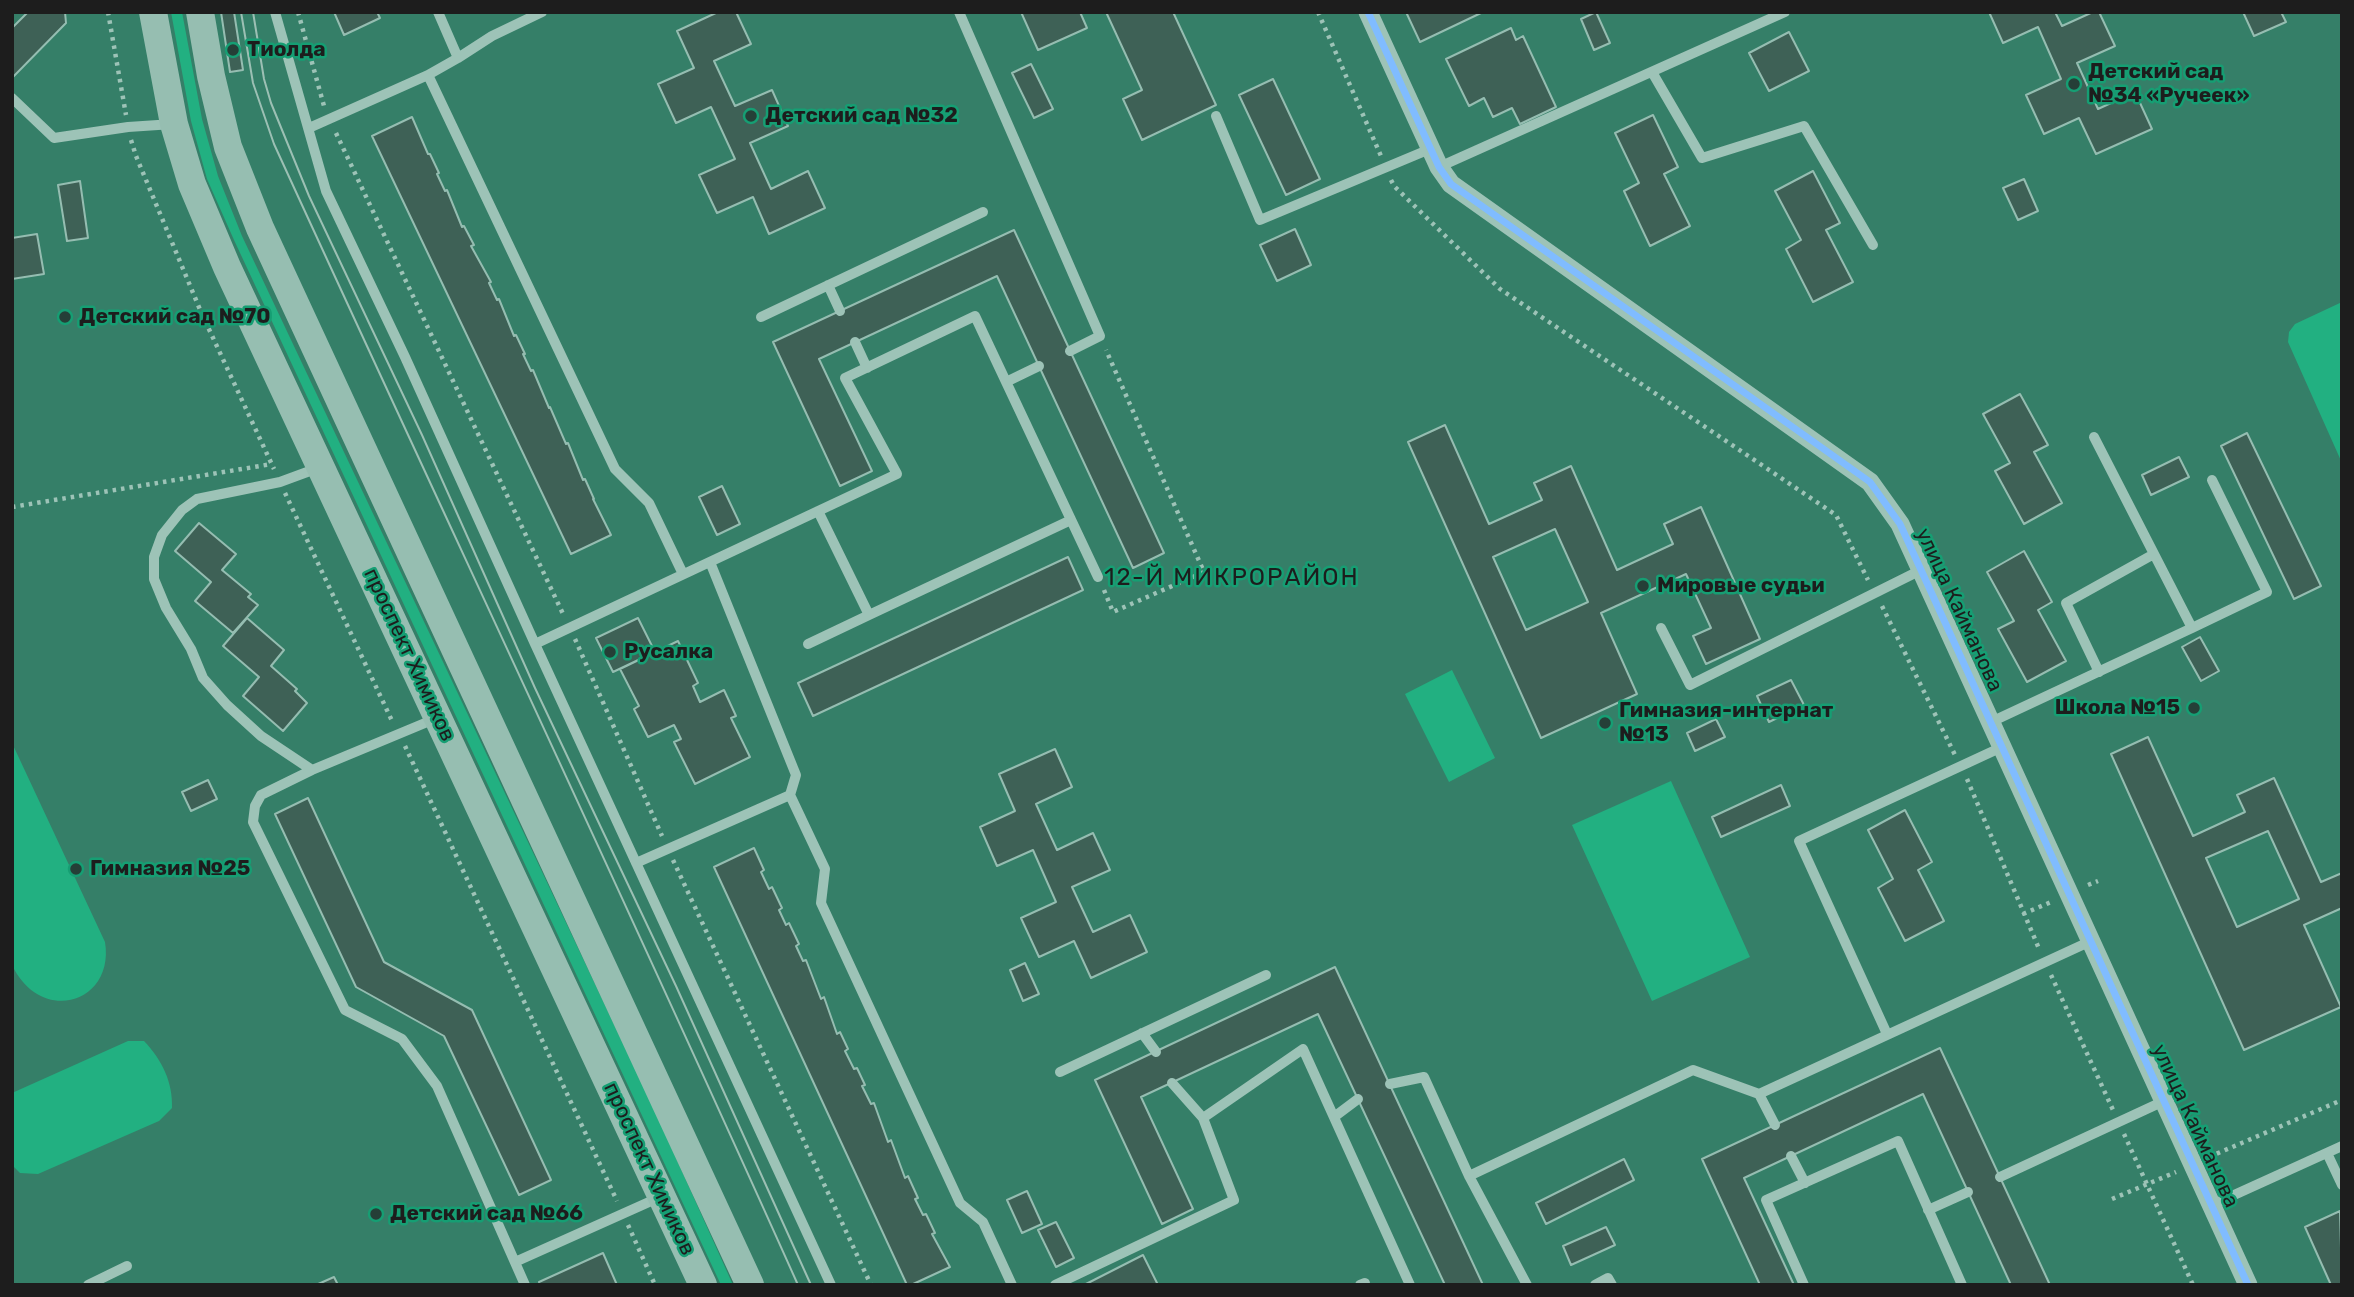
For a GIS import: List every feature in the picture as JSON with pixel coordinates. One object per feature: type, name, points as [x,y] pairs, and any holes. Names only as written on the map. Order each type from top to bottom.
[{"type":"main road","name":"проспект Химиков","points":[[153,12],[174,124],[192,184],[227,267],[702,1285]]},
{"type":"main road","name":"проспект Химиков","points":[[200,12],[211,76],[228,147],[260,228],[750,1285]]},
{"type":"street","name":"улица Кайманова","points":[[1368,12],[1430,149],[1451,184],[1870,482],[1900,524],[2248,1285]]},
{"type":"lane","points":[[275,12],[326,191],[405,357],[831,1285]]},
{"type":"lane","points":[[438,12],[458,58]]},
{"type":"lane","points":[[309,128],[428,75],[492,36],[542,12]]},
{"type":"lane","points":[[959,12],[1101,336],[1070,351]]},
{"type":"lane","points":[[1439,167],[1785,12]]},
{"type":"lane","points":[[1652,72],[1702,158],[1804,126],[1873,245]]},
{"type":"lane","points":[[428,75],[615,469],[649,503],[683,574]]},
{"type":"lane","points":[[12,99],[54,138],[128,127],[174,124]]},
{"type":"lane","points":[[1216,116],[1260,220],[1430,149]]},
{"type":"lane","points":[[761,317],[983,212]]},
{"type":"lane","points":[[828,285],[840,311]]},
{"type":"lane","points":[[535,644],[897,474],[845,378],[975,316],[1098,577]]},
{"type":"lane","points":[[855,342],[867,368]]},
{"type":"lane","points":[[1006,382],[1039,366]]},
{"type":"lane","points":[[2094,437],[2192,628]]},
{"type":"lane","points":[[312,770],[261,736],[227,705],[203,678],[191,649],[166,608],[154,579],[154,557],[162,535],[182,510],[197,499],[280,482],[322,466]]},
{"type":"lane","points":[[1991,722],[2267,592],[2211,480]]},
{"type":"lane","points":[[818,511],[869,615]]},
{"type":"lane","points":[[808,644],[1071,520]]},
{"type":"lane","points":[[2098,672],[2066,603],[2154,554]]},
{"type":"lane","points":[[709,562],[796,775],[790,795],[825,869],[821,903],[960,1203],[983,1222],[1012,1285]]},
{"type":"lane","points":[[1661,628],[1690,685],[1922,570]]},
{"type":"lane","points":[[438,718],[312,770],[261,795],[255,806],[253,822],[345,1010],[402,1039],[437,1086],[525,1285]]},
{"type":"lane","points":[[1887,1034],[1799,841],[2002,747]]},
{"type":"lane","points":[[636,863],[790,795]]},
{"type":"lane","points":[[1759,1094],[2091,941]]},
{"type":"lane","points":[[1060,1072],[1266,975]]},
{"type":"lane","points":[[1142,1033],[1156,1052]]},
{"type":"lane","points":[[1203,1118],[1303,1049],[1410,1285]]},
{"type":"lane","points":[[1469,1176],[1693,1070],[1759,1094],[1775,1125]]},
{"type":"lane","points":[[1390,1084],[1424,1077],[1469,1176],[1527,1285]]},
{"type":"lane","points":[[1055,1285],[1234,1200],[1203,1118],[1172,1083]]},
{"type":"lane","points":[[1334,1117],[1358,1099]]},
{"type":"lane","points":[[2000,1177],[2164,1101]]},
{"type":"lane","points":[[1804,1285],[1766,1200],[1898,1141],[1962,1285]]},
{"type":"lane","points":[[2212,1205],[2342,1146]]},
{"type":"lane","points":[[2327,1153],[2342,1185]]},
{"type":"lane","points":[[1791,1156],[1805,1183]]},
{"type":"lane","points":[[1928,1210],[1968,1192]]},
{"type":"lane","points":[[514,1262],[662,1196]]},
{"type":"lane","points":[[88,1285],[127,1266]]},
{"type":"lane","points":[[1595,1285],[1608,1278],[1612,1285]]},
{"type":"path","points":[[108,12],[135,156],[201,312],[655,1285]]},
{"type":"path","points":[[298,12],[329,119],[569,628],[668,849],[871,1285]]},
{"type":"path","points":[[1098,577],[1113,612],[1204,572],[1101,336]]},
{"type":"path","points":[[12,507],[272,464]]},
{"type":"path","points":[[2112,1199],[2342,1100]]},
{"type":"green space","points":[[171,12],[182,12],[202,119],[218,176],[242,236],[654,1109],[733,1285],[721,1285],[207,179],[191,121]]},
{"type":"green space","points":[[2342,302],[2342,463],[2288,342],[2289,332],[2295,324]]},
{"type":"green space","points":[[1452,670],[1495,758],[1449,782],[1405,694]]},
{"type":"green space","points":[[12,743],[105,942],[105,963],[99,980],[88,992],[73,999],[57,1001],[40,996],[25,984],[12,965]]},
{"type":"green space","points":[[1671,781],[1750,957],[1652,1001],[1572,825]]},
{"type":"green space","points":[[128,1041],[144,1041],[156,1056],[171,1089],[172,1108],[159,1121],[38,1174],[20,1173],[12,1165],[12,1093]]},
{"type":"building","points":[[28,12],[65,12],[66,23],[12,78],[12,28]]},
{"type":"building","points":[[221,12],[234,12],[243,70],[230,72]]},
{"type":"building","points":[[334,12],[377,12],[380,18],[344,35]]},
{"type":"building","points":[[718,12],[736,12],[751,44],[714,61],[735,106],[772,90],[788,126],[750,143],[771,189],[808,171],[825,208],[769,234],[753,197],[717,213],[699,175],[735,159],[711,107],[676,123],[658,84],[694,68],[677,31]]},
{"type":"building","points":[[1021,12],[1080,12],[1087,28],[1038,50]]},
{"type":"building","points":[[1106,12],[1173,12],[1216,105],[1142,140],[1123,99],[1142,90]]},
{"type":"building","points":[[1406,12],[1481,12],[1481,13],[1420,42]]},
{"type":"building","points":[[1596,12],[1610,43],[1594,50],[1581,19]]},
{"type":"building","points":[[1989,12],[2055,12],[2062,26],[2093,12],[2099,12],[2115,46],[2077,63],[2098,109],[2135,92],[2152,129],[2096,154],[2079,118],[2044,134],[2026,95],[2061,79],[2038,27],[2003,43]]},
{"type":"building","points":[[2243,12],[2281,12],[2286,22],[2254,36]]},
{"type":"building","points":[[1511,28],[1516,40],[1523,36],[1556,107],[1520,124],[1512,108],[1493,117],[1484,98],[1469,106],[1446,59]]},
{"type":"building","points":[[1789,32],[1809,71],[1769,91],[1749,53]]},
{"type":"building","points":[[1031,64],[1053,109],[1034,118],[1012,73]]},
{"type":"building","points":[[1273,79],[1320,179],[1286,195],[1239,95]]},
{"type":"building","points":[[1653,115],[1678,167],[1664,174],[1690,226],[1650,246],[1624,191],[1639,183],[1615,133]]},
{"type":"building","points":[[412,117],[462,227],[464,226],[474,245],[471,246],[491,282],[489,283],[497,300],[499,299],[514,336],[516,335],[611,535],[571,554],[372,136]]},
{"type":"building","points":[[1813,171],[1840,223],[1826,230],[1853,282],[1813,302],[1786,249],[1801,240],[1775,191]]},
{"type":"building","points":[[2024,179],[2038,211],[2018,220],[2003,188]]},
{"type":"building","points":[[80,181],[88,238],[67,241],[58,185]]},
{"type":"building","points":[[1295,229],[1311,265],[1277,281],[1260,245]]},
{"type":"building","points":[[1014,230],[1164,553],[1133,568],[997,276],[819,359],[872,471],[840,486],[773,342]]},
{"type":"building","points":[[37,234],[44,274],[12,279],[12,238]]},
{"type":"building","points":[[2020,394],[2048,445],[2034,452],[2062,503],[2024,524],[1995,471],[2010,463],[1983,414]]},
{"type":"building","points":[[1445,425],[1489,524],[1542,500],[1534,483],[1571,466],[1617,570],[1673,544],[1664,524],[1701,507],[1760,639],[1706,664],[1693,636],[1711,628],[1686,574],[1601,613],[1637,694],[1541,738],[1408,442]],"holes":[[[1555,529],[1588,602],[1526,630],[1493,557]]]},
{"type":"building","points":[[2247,433],[2321,586],[2294,599],[2221,446]]},
{"type":"building","points":[[2179,457],[2189,477],[2151,495],[2142,475]]},
{"type":"building","points":[[722,486],[740,524],[717,535],[699,497]]},
{"type":"building","points":[[199,523],[236,554],[222,570],[251,594],[248,597],[258,605],[233,633],[195,601],[211,582],[175,551]]},
{"type":"building","points":[[2024,551],[2052,602],[2038,610],[2066,661],[2027,682],[1998,629],[2014,621],[1987,572]]},
{"type":"building","points":[[1068,557],[1083,590],[813,716],[798,683]]},
{"type":"building","points":[[247,618],[284,650],[271,666],[297,689],[295,691],[307,703],[283,731],[243,696],[259,677],[223,646]]},
{"type":"building","points":[[638,618],[655,652],[613,672],[596,638]]},
{"type":"building","points":[[2200,637],[2219,671],[2201,681],[2182,647]]},
{"type":"building","points":[[678,641],[698,683],[693,686],[700,702],[724,690],[736,716],[731,718],[750,757],[695,784],[674,742],[681,739],[674,725],[648,737],[634,709],[639,706],[620,669]]},
{"type":"building","points":[[1791,680],[1804,705],[1769,722],[1757,696]]},
{"type":"building","points":[[1716,719],[1725,737],[1695,751],[1687,733]]},
{"type":"building","points":[[2148,737],[2193,836],[2245,812],[2237,795],[2274,778],[2321,882],[2342,873],[2342,908],[2304,925],[2341,1007],[2244,1050],[2111,754]],"holes":[[[2268,831],[2299,899],[2237,927],[2206,858]]]},
{"type":"building","points":[[1055,749],[1072,787],[1036,804],[1057,850],[1093,833],[1110,870],[1072,887],[1093,932],[1130,915],[1147,952],[1091,978],[1074,941],[1039,957],[1021,918],[1056,902],[1033,850],[997,866],[980,827],[1015,811],[999,774]]},
{"type":"building","points":[[208,780],[217,799],[191,811],[182,792]]},
{"type":"building","points":[[1781,785],[1790,806],[1721,837],[1712,817]]},
{"type":"building","points":[[308,798],[384,962],[472,1010],[551,1180],[519,1195],[444,1036],[356,987],[275,814]]},
{"type":"building","points":[[1905,810],[1932,862],[1918,870],[1944,921],[1905,941],[1878,888],[1893,879],[1868,830]]},
{"type":"building","points":[[754,848],[764,870],[761,872],[769,889],[772,887],[782,908],[779,910],[799,944],[796,946],[803,961],[806,960],[821,999],[824,997],[837,1034],[840,1032],[848,1049],[845,1051],[854,1069],[857,1068],[865,1085],[862,1086],[871,1104],[874,1103],[888,1142],[891,1140],[905,1178],[908,1176],[918,1198],[915,1199],[923,1215],[926,1214],[935,1233],[932,1234],[950,1267],[911,1285],[907,1285],[714,867]]},
{"type":"building","points":[[1025,963],[1039,994],[1023,1001],[1010,970]]},
{"type":"building","points":[[1335,967],[1483,1285],[1445,1285],[1318,1014],[1141,1097],[1193,1209],[1162,1224],[1095,1080]]},
{"type":"building","points":[[1940,1048],[2050,1285],[2011,1285],[1923,1094],[1744,1178],[1794,1285],[1760,1285],[1702,1159]]},
{"type":"building","points":[[1624,1159],[1634,1180],[1546,1224],[1536,1203]]},
{"type":"building","points":[[1027,1191],[1042,1224],[1022,1233],[1007,1200]]},
{"type":"building","points":[[2340,1211],[2342,1285],[2331,1285],[2305,1227]]},
{"type":"building","points":[[1056,1222],[1074,1258],[1056,1267],[1038,1230]]},
{"type":"building","points":[[1606,1227],[1615,1245],[1571,1265],[1563,1246]]},
{"type":"building","points":[[603,1253],[617,1285],[540,1285],[539,1282]]},
{"type":"building","points":[[1143,1255],[1158,1285],[1084,1285]]},
{"type":"building","points":[[334,1277],[338,1285],[316,1285]]},
{"type":"tram line","points":[[241,12],[253,83],[274,144],[798,1285]]},
{"type":"tram line","points":[[253,12],[264,79],[271,103],[309,196],[422,435],[535,688],[676,986],[811,1285]]},
{"type":"cycle path","points":[[1368,12],[1439,167],[1451,184],[1870,482],[1900,524],[2248,1285]]},
{"type":"place","name":"Тиолда","points":[[233,50]]},
{"type":"place","name":"Детский сад №34 «Ручеек»","points":[[2074,84]]},
{"type":"place","name":"Детский сад №32","points":[[751,116]]},
{"type":"place","name":"Детский сад №70","points":[[65,317]]},
{"type":"place","name":"Мировые судьи","points":[[1643,586]]},
{"type":"place","name":"Русалка","points":[[610,652]]},
{"type":"place","name":"Школа №15","points":[[2194,708]]},
{"type":"place","name":"Гимназия-интернат №13","points":[[1605,723]]},
{"type":"place","name":"Гимназия №25","points":[[76,869]]},
{"type":"place","name":"Детский сад №66","points":[[376,1214]]},
{"type":"district","name":"12-Й МИКРОРАЙОН","points":[[1232,578]]}]
